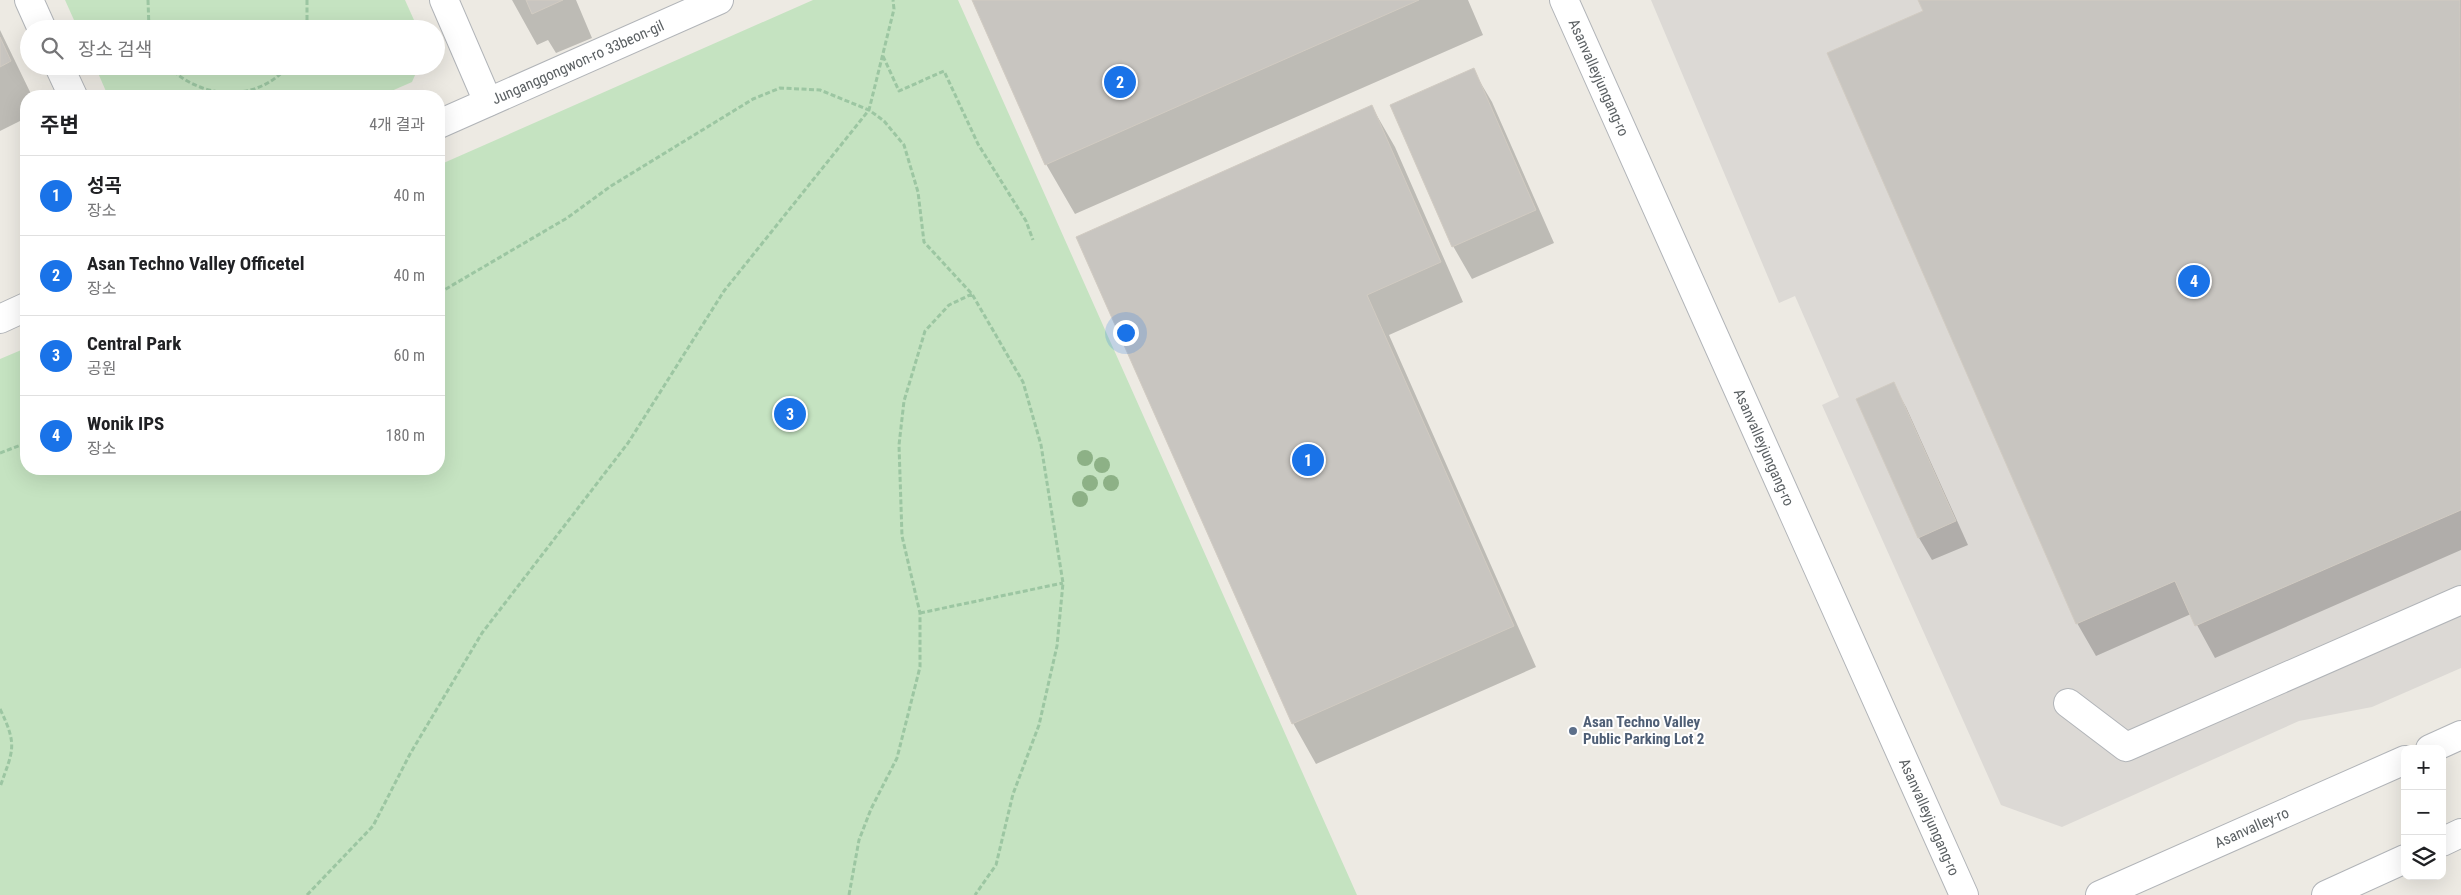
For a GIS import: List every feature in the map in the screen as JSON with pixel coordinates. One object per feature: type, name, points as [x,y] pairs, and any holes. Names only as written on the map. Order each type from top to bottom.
[{"type":"street","points":[[30,0],[38,20]]},
{"type":"street","points":[[444,0],[488,102]]},
{"type":"street","name":"Junganggongwon-ro 33beon-gil","points":[[445,121],[719,0]]},
{"type":"street","name":"Asanvalleyjungang-ro","points":[[1564,0],[1964,895]]},
{"type":"street","points":[[64,75],[70,90]]},
{"type":"street","points":[[0,319],[20,310]]},
{"type":"street","points":[[2068,703],[2126,748],[2461,600]]},
{"type":"street","points":[[2439,745],[2461,735]]},
{"type":"street","name":"Asanvalley-ro","points":[[2100,895],[2401,762]]},
{"type":"street","points":[[2446,840],[2461,834]]},
{"type":"street","points":[[2326,895],[2401,861]]},
{"type":"path","points":[[148,0],[149,20]]},
{"type":"path","points":[[307,0],[307,20]]},
{"type":"path","points":[[307,895],[373,826],[410,754],[482,634],[628,443],[724,291],[869,110],[894,9],[893,0]]},
{"type":"path","points":[[883,55],[899,91],[944,71],[978,144],[1026,221],[1033,240]]},
{"type":"path","points":[[179,75],[191,85],[209,90]]},
{"type":"path","points":[[251,90],[272,81],[278,75]]},
{"type":"path","points":[[445,289],[567,218],[611,186],[753,99],[780,88],[820,90],[869,110],[884,121],[904,145],[918,192],[924,242],[972,294],[1023,382],[1041,445],[1063,584],[1057,646],[1039,725],[1013,794],[996,865],[975,895]]},
{"type":"path","points":[[848,895],[859,840],[871,809],[897,758],[912,705],[920,667],[920,613],[902,536],[899,445],[904,401],[925,331],[949,306],[972,294]]},
{"type":"path","points":[[0,453],[20,445]]},
{"type":"path","points":[[920,613],[1063,584]]},
{"type":"path","points":[[0,709],[12,732],[12,752],[0,786]]},
{"type":"shaded area","points":[[1651,0],[2461,0],[2461,668],[2372,707],[2299,721],[2062,827],[2001,805],[1822,405],[1839,397],[1795,296],[1779,303]]},
{"type":"green space","points":[[65,0],[405,0],[414,20],[74,20]]},
{"type":"green space","points":[[813,0],[958,0],[1357,895],[0,895],[0,359],[20,351],[20,475],[445,475],[445,162]]},
{"type":"green space","points":[[99,75],[415,75],[412,82],[394,90],[105,90]]},
{"type":"building","points":[[526,0],[563,0],[532,14]]},
{"type":"building","points":[[972,0],[1419,0],[1045,165]]},
{"type":"building","points":[[1918,0],[2460,0],[2461,510],[2195,626],[2175,581],[2076,624],[1827,53],[1923,11]]},
{"type":"building","points":[[0,37],[11,61],[0,67]]},
{"type":"building","points":[[1474,68],[1536,210],[1452,247],[1390,105]]},
{"type":"building","points":[[1372,105],[1441,262],[1367,295],[1514,626],[1292,724],[1076,237]]},
{"type":"building","points":[[1894,382],[1956,521],[1918,538],[1856,399]]},
{"type":"place","name":"Asan Techno Valley Officetel","points":[[1120,82]]},
{"type":"place","name":"Wonik IPS","points":[[2194,281]]},
{"type":"place","name":"Central Park","points":[[790,414]]},
{"type":"place","name":"성곡","points":[[1308,460]]},
{"type":"place","name":"Asan Techno Valley Public Parking Lot 2","points":[[1573,731]]}]
